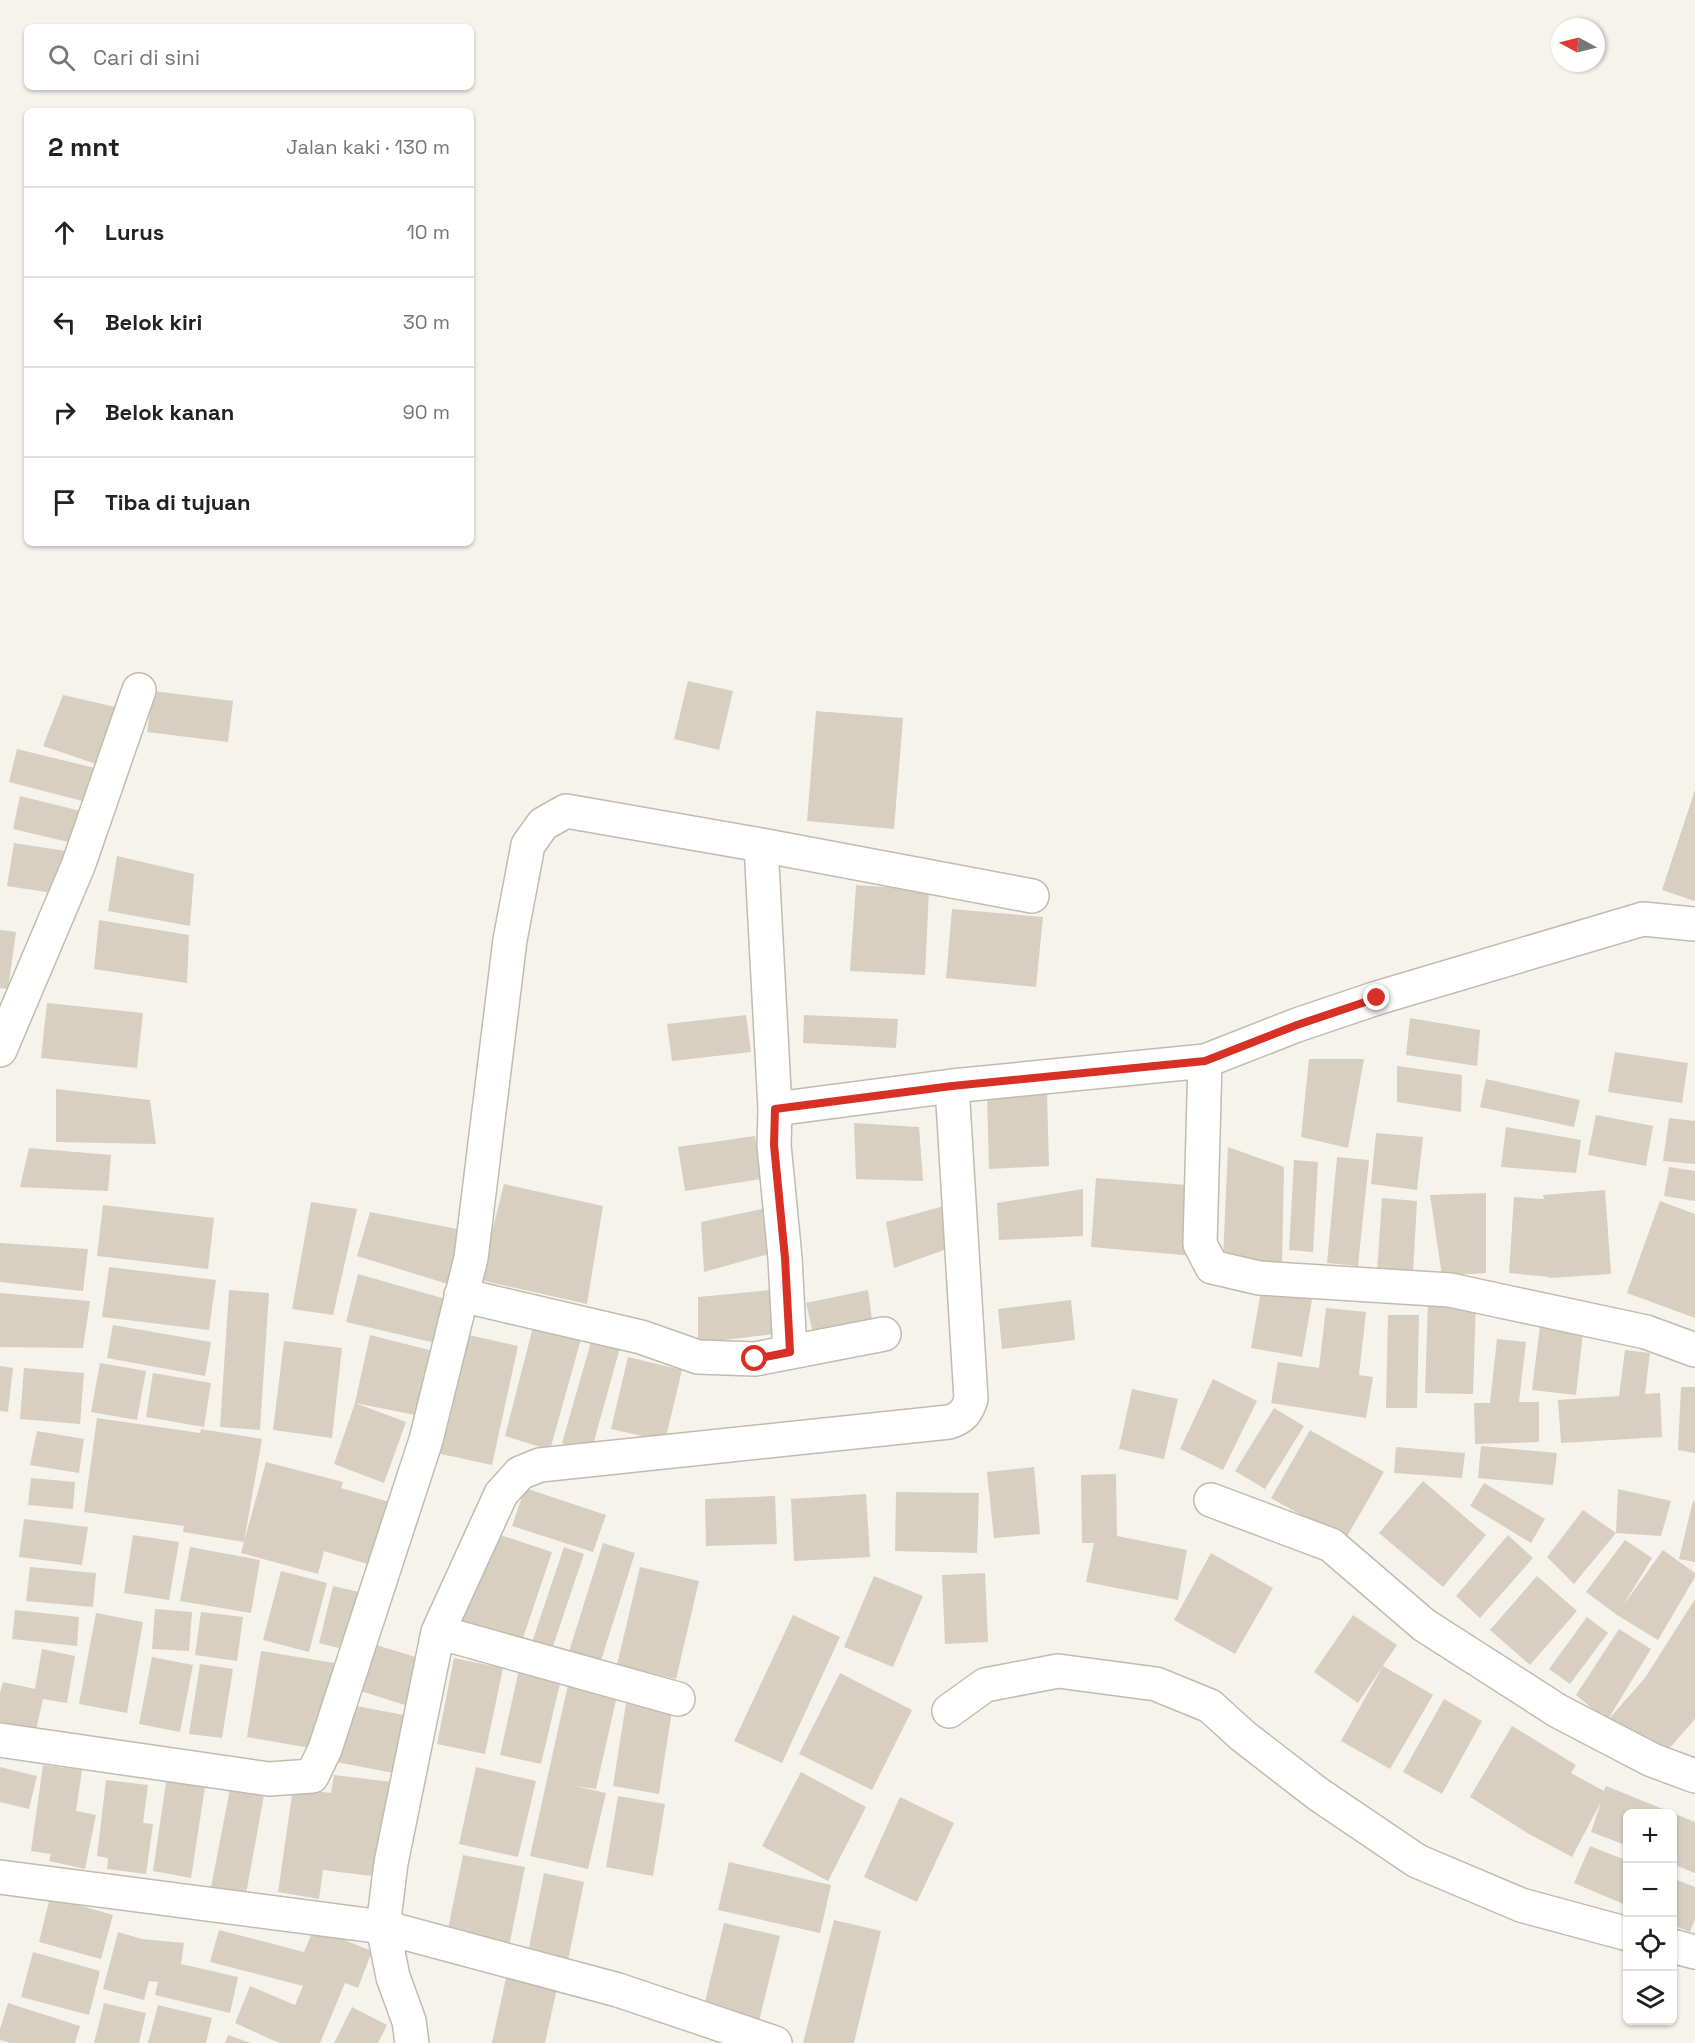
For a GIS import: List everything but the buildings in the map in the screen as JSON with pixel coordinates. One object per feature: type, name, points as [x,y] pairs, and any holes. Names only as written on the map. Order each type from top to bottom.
[{"type":"street","points":[[0,1050],[78,866],[139,690]]},
{"type":"street","points":[[0,1740],[269,1779],[312,1776],[325,1749],[426,1440],[471,1258],[510,940],[528,845],[543,824],[566,811],[1032,896]]},
{"type":"street","points":[[761,845],[775,1109],[774,1145],[785,1258],[790,1352]]},
{"type":"street","points":[[775,1109],[952,1086],[1205,1061],[1297,1025],[1377,998],[1643,919],[1695,924]]},
{"type":"street","points":[[1205,1061],[1200,1244],[1212,1268],[1259,1278],[1450,1290],[1646,1332],[1695,1350]]},
{"type":"street","points":[[412,2043],[409,2021],[393,1977],[383,1927],[391,1863],[438,1632],[501,1494],[520,1473],[540,1465],[949,1422],[959,1419],[968,1410],[971,1399],[952,1086]]},
{"type":"street","points":[[461,1295],[640,1337],[698,1357],[755,1359],[884,1334]]},
{"type":"street","points":[[1211,1500],[1331,1545],[1424,1625],[1558,1711],[1652,1760],[1695,1776]]},
{"type":"street","points":[[438,1632],[678,1699]]},
{"type":"street","points":[[949,1711],[985,1685],[1058,1671],[1156,1684],[1210,1706],[1243,1736],[1318,1794],[1417,1861],[1521,1905],[1623,1933]]},
{"type":"street","points":[[0,1877],[383,1927],[618,1990],[775,2043]]},
{"type":"street","points":[[1677,1947],[1695,1952]]},
{"type":"route","points":[[755,1359],[790,1352],[785,1258],[774,1145],[775,1109],[952,1086],[1205,1061],[1297,1025],[1377,998]]}]
